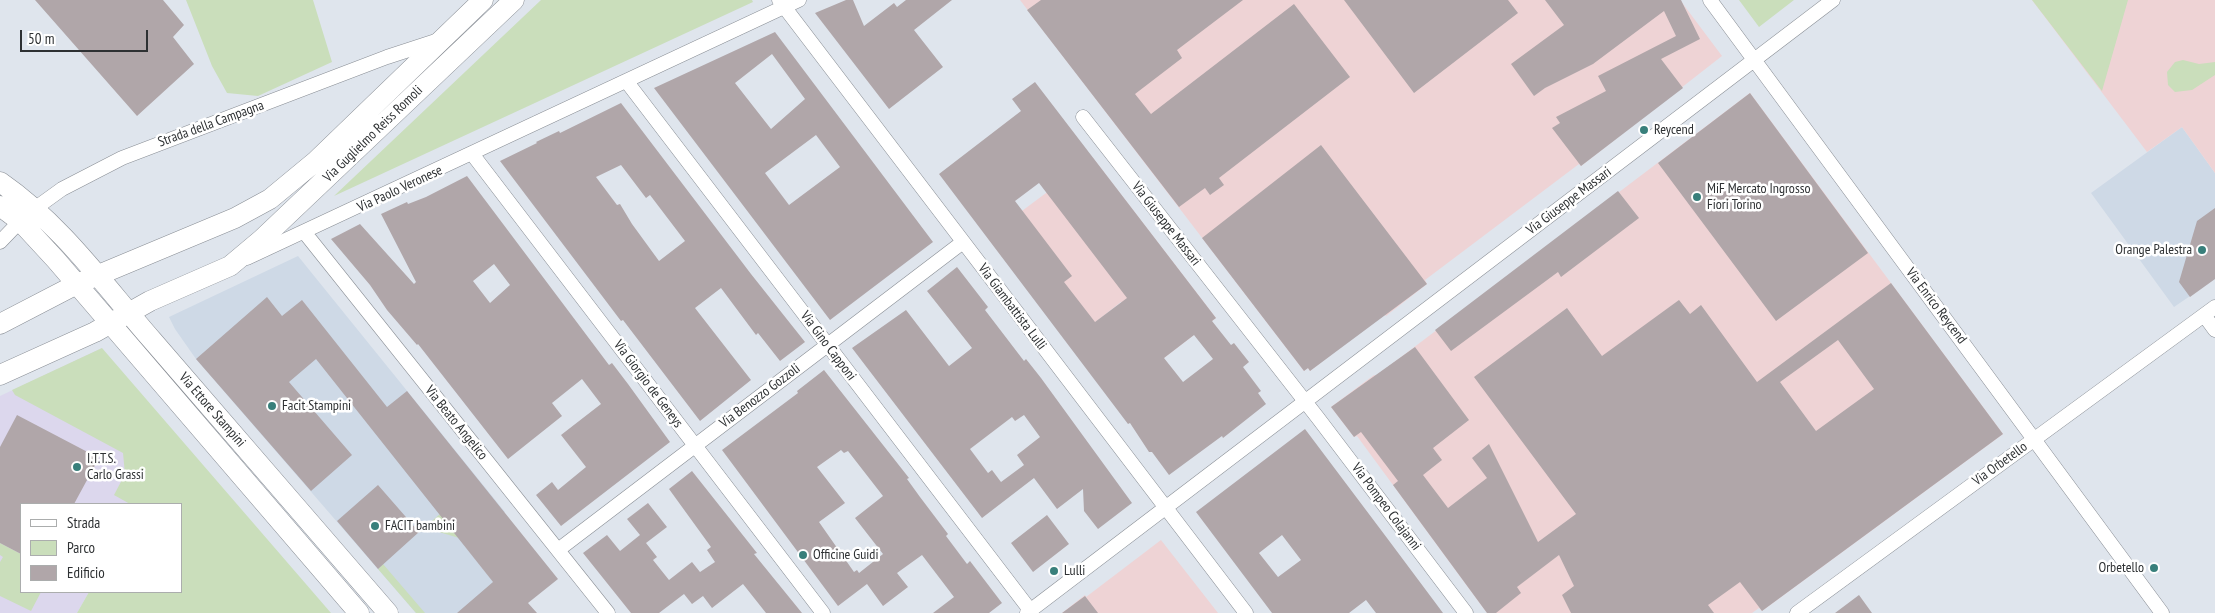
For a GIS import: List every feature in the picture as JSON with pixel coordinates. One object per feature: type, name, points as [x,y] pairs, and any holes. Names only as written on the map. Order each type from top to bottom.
[{"type":"main road","name":"Via Guglielmo Reiss Romoli","points":[[99,274],[235,218],[285,188],[483,0]]},
{"type":"main road","name":"Via Guglielmo Reiss Romoli","points":[[230,266],[261,240],[514,0]]},
{"type":"main road","name":"Via Ettore Stampini","points":[[0,182],[36,208],[99,274],[388,613]]},
{"type":"main road","name":"Via Ettore Stampini","points":[[0,206],[20,221],[77,284],[360,613]]},
{"type":"main road","name":"Via Paolo Veronese","points":[[0,376],[111,324],[130,312],[230,266]]},
{"type":"main road","points":[[0,324],[99,274]]},
{"type":"street","name":"Via Paolo Veronese","points":[[230,266],[305,233],[627,82],[782,3],[799,0]]},
{"type":"street","name":"Via Enrico Reycend","points":[[1710,0],[2162,613]]},
{"type":"street","name":"Via Giuseppe Massari","points":[[1028,612],[1834,0]]},
{"type":"street","name":"Via Giambattista Lulli","points":[[782,3],[1246,613]]},
{"type":"street","name":"Strada della Campagna","points":[[0,242],[20,221],[62,189],[131,155],[387,57],[442,39]]},
{"type":"street","name":"Via Gino Capponi","points":[[627,82],[1028,612]]},
{"type":"street","name":"Via Giuseppe Massari","points":[[1083,117],[1305,401]]},
{"type":"street","name":"Via Giorgio de Geneys","points":[[473,155],[823,613]]},
{"type":"street","name":"Via Beato Angelico","points":[[305,233],[608,613]]},
{"type":"street","name":"Via Benozzo Gozzoli","points":[[558,550],[963,242]]},
{"type":"street","name":"Via Orbetello","points":[[1797,613],[2210,311],[2215,330]]},
{"type":"street","name":"Via Pompeo Colajanni","points":[[1305,401],[1466,613]]},
{"type":"shaded area","points":[[1020,0],[1680,0],[1722,56],[1581,166],[1579,164],[1425,280],[1427,284],[1386,316],[1384,314],[1310,371],[1308,368],[1304,371]]},
{"type":"shaded area","points":[[2032,0],[2215,0],[2215,173],[2182,127],[2147,152]]},
{"type":"shaded area","points":[[1750,93],[2003,434],[1762,611],[1759,608],[1752,613],[1487,613],[1357,436],[1354,437],[1331,407],[1374,375],[1376,376]]},
{"type":"shaded area","points":[[2182,127],[2215,173],[2215,279],[2174,307],[2091,193]]},
{"type":"shaded area","points":[[1093,158],[1216,318],[1164,358],[1121,302],[1069,343],[987,237]]},
{"type":"shaded area","points":[[298,256],[505,512],[464,545],[518,613],[416,613],[196,359],[175,329],[169,317]]},
{"type":"shaded area","name":"I.T.T.S. Carlo Grassi","points":[[102,348],[135,503],[20,503],[20,593],[88,593],[77,613],[0,613],[0,396]]},
{"type":"shaded area","points":[[1161,540],[1218,613],[1062,613],[1085,595],[1086,597]]},
{"type":"green space","points":[[186,0],[313,0],[332,62],[258,96],[227,93],[212,66]]},
{"type":"green space","points":[[541,0],[752,0],[753,2],[334,196]]},
{"type":"green space","points":[[1739,0],[1794,0],[1759,27]]},
{"type":"green space","points":[[2032,0],[2128,0],[2102,91]]},
{"type":"green space","points":[[2183,60],[2199,64],[2215,62],[2215,75],[2192,90],[2175,92],[2168,85],[2167,72],[2175,62]]},
{"type":"green space","points":[[102,348],[331,613],[77,613],[88,593],[182,593],[182,503],[128,503],[114,495],[125,474],[123,453],[15,395],[12,390]]},
{"type":"green space","points":[[440,514],[459,538],[439,532],[419,532]]},
{"type":"green space","points":[[0,543],[20,553],[20,593],[40,593],[31,611],[0,596],[0,562],[3,557],[0,555]]},
{"type":"green space","points":[[383,564],[425,613],[416,613],[378,569]]},
{"type":"building","points":[[35,0],[163,0],[184,25],[173,37],[194,64],[137,116]]},
{"type":"building","points":[[846,0],[853,0],[864,26],[894,3],[897,7],[906,0],[952,0],[914,30],[943,67],[889,109],[815,13]]},
{"type":"building","points":[[1041,0],[1243,0],[1177,50],[1182,58],[1135,94],[1151,114],[1294,4],[1350,77],[1219,178],[1224,185],[1210,195],[1205,188],[1179,207],[1027,10]]},
{"type":"building","points":[[1344,0],[1508,0],[1518,13],[1414,93]]},
{"type":"building","points":[[1545,0],[1681,0],[1700,39],[1661,59],[1683,88],[1581,166],[1552,128],[1560,123],[1556,117],[1606,91],[1598,76],[1676,36],[1664,11],[1593,64],[1545,88],[1534,96],[1511,64],[1564,25]]},
{"type":"building","points":[[775,32],[933,242],[830,320],[654,88]],"holes":[[[772,54],[805,99],[771,129],[735,83]],[[816,135],[840,167],[789,205],[765,173]]]},
{"type":"building","points":[[1035,82],[1216,318],[1212,321],[1231,345],[1234,343],[1249,362],[1243,367],[1261,391],[1258,393],[1266,404],[1223,438],[1222,436],[1169,475],[1152,452],[1149,452],[1130,423],[1128,424],[939,174],[1021,111],[1012,99]],"holes":[[[1039,183],[1127,298],[1095,322],[1064,282],[1072,276],[1015,201]],[[1194,335],[1213,359],[1183,382],[1164,358]]]},
{"type":"building","points":[[1750,93],[1868,253],[1776,321],[1658,163]]},
{"type":"building","points":[[621,103],[805,342],[780,361],[758,333],[756,335],[721,288],[695,308],[751,380],[700,421],[623,320],[621,321],[500,161],[559,131],[560,133]],"holes":[[[621,165],[646,198],[650,195],[685,241],[659,261],[620,204],[617,205],[596,177]]]},
{"type":"building","points":[[1321,145],[1427,284],[1310,371],[1308,368],[1304,371],[1202,238]]},
{"type":"building","points":[[467,176],[609,365],[612,363],[670,442],[561,526],[536,495],[552,482],[558,490],[586,467],[561,435],[601,404],[582,379],[552,403],[562,416],[508,459],[418,344],[387,310],[370,285],[331,239],[360,224],[414,284],[416,282],[381,214],[407,202],[408,204]],"holes":[[[494,264],[510,285],[490,303],[473,281]]]},
{"type":"building","points":[[1618,191],[1639,218],[1561,277],[1558,272],[1451,351],[1435,330]]},
{"type":"building","name":"Orange Palestra","points":[[2215,208],[2215,279],[2190,297],[2179,282],[2197,221]]},
{"type":"building","points":[[957,267],[988,307],[985,310],[1024,361],[1026,359],[1041,378],[1132,503],[1098,529],[1084,511],[1083,489],[1057,509],[1034,478],[982,518],[852,348],[906,310],[949,366],[972,348],[927,291]],"holes":[[[1024,415],[1040,437],[1017,455],[1024,465],[1001,482],[992,470],[988,473],[970,449],[1012,417],[1015,421]]]},
{"type":"building","points":[[1891,283],[2003,434],[1762,611],[1740,582],[1708,605],[1714,613],[1571,613],[1562,595],[1574,586],[1559,555],[1517,587],[1521,593],[1496,613],[1487,613],[1393,485],[1398,481],[1361,432],[1354,437],[1331,407],[1415,347],[1469,420],[1433,448],[1442,460],[1423,475],[1448,508],[1487,478],[1472,458],[1489,444],[1538,542],[1576,514],[1474,377],[1567,308],[1602,356],[1679,300],[1690,314],[1701,305],[1757,382]],"holes":[[[1838,340],[1874,389],[1816,431],[1780,382]]]},
{"type":"building","points":[[267,297],[282,316],[302,300],[387,407],[407,391],[558,579],[528,603],[537,613],[457,613],[493,582],[316,359],[289,382],[352,455],[311,491],[196,359]]},
{"type":"building","points":[[824,370],[909,478],[907,479],[948,534],[946,536],[967,564],[970,561],[1002,603],[989,613],[933,613],[954,597],[922,555],[897,573],[908,587],[883,606],[867,584],[838,606],[722,450],[798,393],[797,391]],"holes":[[[841,450],[844,453],[848,451],[883,496],[855,518],[883,554],[859,573],[857,570],[854,572],[819,522],[845,503],[817,467]]]},
{"type":"building","points":[[17,415],[99,458],[75,503],[20,503],[20,553],[0,543],[0,447]]},
{"type":"building","points":[[1305,429],[1443,613],[1376,613],[1366,600],[1349,613],[1272,613],[1196,512]],"holes":[[[1282,535],[1301,560],[1278,577],[1259,553]]]},
{"type":"building","points":[[692,471],[757,553],[754,554],[802,613],[766,613],[743,584],[712,608],[703,596],[692,604],[684,594],[659,613],[631,613],[583,553],[607,535],[620,551],[640,535],[627,519],[648,503],[667,527],[646,543],[657,557],[653,560],[669,580],[692,562],[700,572],[715,562],[707,550],[711,547],[669,489]]},
{"type":"building","points":[[378,485],[419,532],[378,569],[337,521]]},
{"type":"building","points":[[1047,515],[1069,544],[1033,572],[1011,543]]},
{"type":"building","points":[[1859,595],[1872,613],[1835,613]]},
{"type":"building","points":[[1085,596],[1098,613],[1062,613]]},
{"type":"place","name":"Reycend","points":[[1644,130]]},
{"type":"place","name":"MiF Mercato Ingrosso Fiori Torino","points":[[1697,197]]},
{"type":"place","name":"Orange Palestra","points":[[2202,250]]},
{"type":"place","name":"Facit Stampini","points":[[272,406]]},
{"type":"place","name":"I.T.T.S. Carlo Grassi","points":[[77,467]]},
{"type":"place","name":"FACIT bambini","points":[[375,526]]},
{"type":"place","name":"Officine Guidi","points":[[803,555]]},
{"type":"place","name":"Orbetello","points":[[2154,568]]},
{"type":"place","name":"Lulli","points":[[1054,571]]}]
